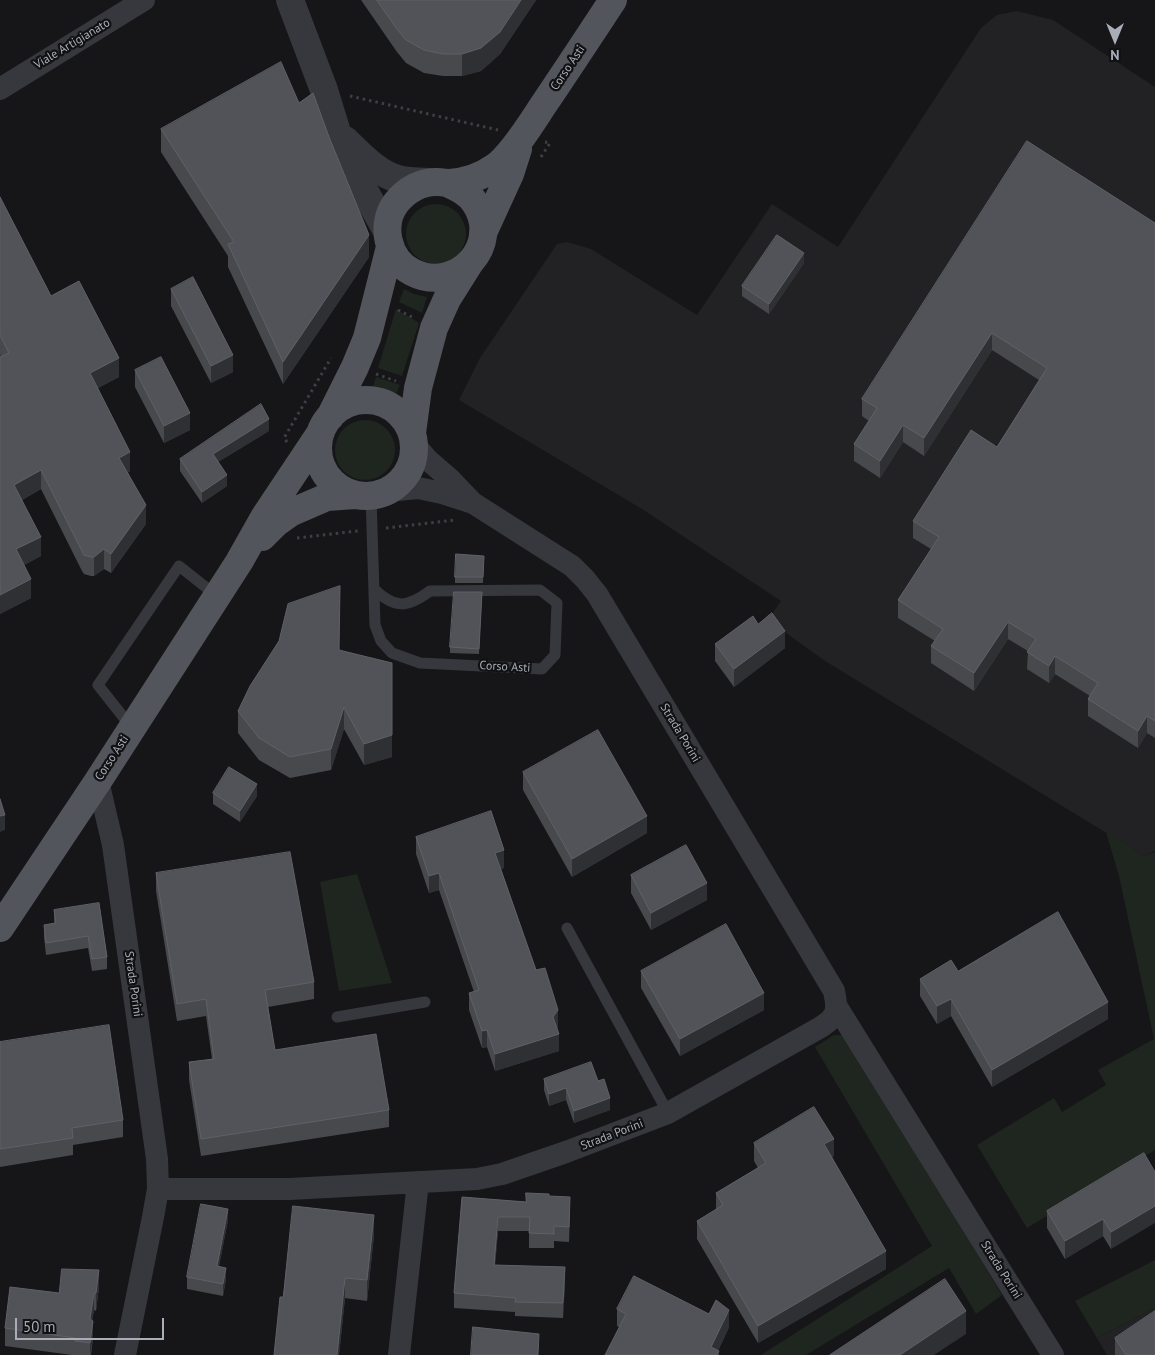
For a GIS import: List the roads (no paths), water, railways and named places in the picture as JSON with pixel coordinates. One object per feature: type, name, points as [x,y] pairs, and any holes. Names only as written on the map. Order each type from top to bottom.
[{"type":"main road","name":"Corso Asti","points":[[439,183],[476,179],[497,166],[523,136],[613,0]]},
{"type":"main road","name":"Corso Asti","points":[[483,233],[510,174],[523,136]]},
{"type":"main road","points":[[413,439],[405,420],[395,410],[382,403],[368,400],[354,402],[340,407],[325,424],[318,448],[320,464],[328,478],[340,489],[371,494],[399,483],[408,472],[413,458],[418,388],[434,328],[447,299],[477,255],[481,244],[483,233],[482,216],[474,202],[462,190],[439,183],[416,186],[404,193],[395,204],[389,216],[389,239],[398,261],[410,271],[425,277],[441,278],[457,273],[470,264]]},
{"type":"main road","name":"Corso Asti","points":[[0,928],[98,781],[325,424],[345,360],[367,338],[378,299],[389,239]]},
{"type":"main road","name":"Corso Asti","points":[[239,562],[276,523],[290,513],[327,497],[371,494]]},
{"type":"street","name":"Viale Artigianato","points":[[0,89],[144,0]]},
{"type":"street","name":"Corso Asti","points":[[290,0],[338,132],[344,155],[389,239]]},
{"type":"street","name":"Corso Asti","points":[[338,132],[379,170],[399,180],[439,183]]},
{"type":"street","name":"Strada Porini","points":[[413,439],[428,460],[473,503],[572,566],[597,594],[834,991],[837,1007],[1053,1355]]},
{"type":"street","name":"Strada Porini","points":[[371,494],[418,488],[473,503]]},
{"type":"street","name":"Strada Porini","points":[[98,781],[113,844],[157,1159],[158,1189],[125,1355]]},
{"type":"street","name":"Strada Porini","points":[[158,1189],[290,1189],[477,1179],[502,1174],[668,1113],[821,1027],[832,1020],[837,1007]]},
{"type":"street","points":[[398,1355],[418,1182]]},
{"type":"lane","name":"Corso Asti","points":[[371,494],[375,625],[382,640],[392,653],[420,663],[542,669],[555,655],[557,603],[540,590],[430,591],[418,600],[408,604],[392,603],[374,589]]},
{"type":"lane","points":[[132,728],[98,685],[179,566],[217,596]]},
{"type":"lane","points":[[567,928],[668,1113]]},
{"type":"lane","points":[[338,1017],[425,1002]]}]
